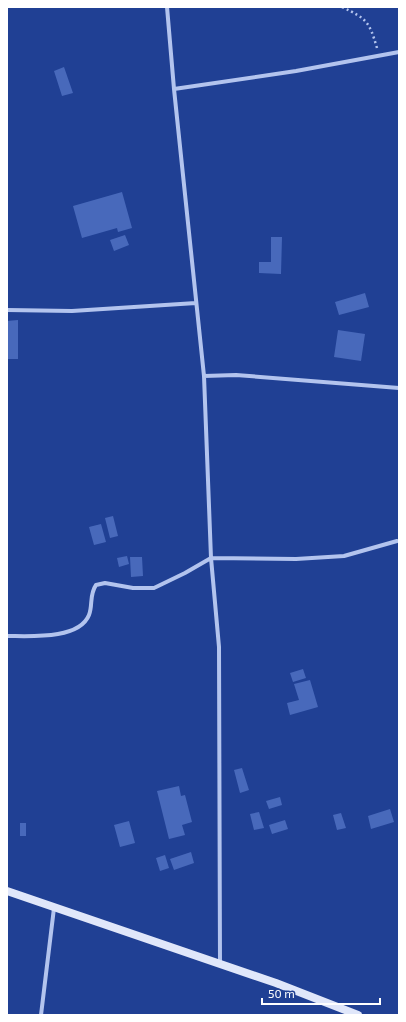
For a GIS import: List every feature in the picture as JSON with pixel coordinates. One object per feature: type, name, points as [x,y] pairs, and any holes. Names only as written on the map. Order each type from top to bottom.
[{"type":"main road","points":[[7,891],[276,983],[358,1015]]},
{"type":"street","points":[[167,7],[174,89],[204,376],[211,558],[219,647],[220,964]]},
{"type":"street","points":[[174,89],[296,71],[399,52]]},
{"type":"street","points":[[7,310],[72,311],[196,303]]},
{"type":"street","points":[[204,376],[236,375],[399,388]]},
{"type":"street","points":[[7,636],[61,634],[70,631],[86,620],[90,613],[92,591],[96,585],[105,583],[133,588],[154,588],[211,558],[296,559],[344,556],[397,542]]},
{"type":"street","points":[[41,1015],[54,908]]},
{"type":"path","points":[[342,7],[362,17],[371,28],[379,56]]},
{"type":"building","points":[[64,67],[73,93],[62,96],[54,71]]},
{"type":"building","points":[[122,192],[132,228],[118,232],[117,228],[82,238],[73,206]]},
{"type":"building","points":[[125,235],[129,245],[114,251],[110,240]]},
{"type":"building","points":[[271,237],[282,237],[281,274],[259,273],[259,262],[271,262]]},
{"type":"building","points":[[365,293],[369,307],[339,315],[335,302]]},
{"type":"building","points":[[18,320],[18,359],[7,359],[7,321]]},
{"type":"building","points":[[338,330],[365,334],[361,361],[334,357]]},
{"type":"building","points":[[113,516],[118,536],[110,538],[105,518]]},
{"type":"building","points":[[101,524],[106,542],[94,545],[89,527]]},
{"type":"building","points":[[127,556],[129,564],[119,567],[117,558]]},
{"type":"building","points":[[130,557],[142,557],[143,576],[131,577]]},
{"type":"building","points":[[303,669],[306,678],[293,682],[290,673]]},
{"type":"building","points":[[310,680],[318,707],[290,715],[287,703],[299,700],[294,684]]},
{"type":"building","points":[[242,768],[249,790],[240,793],[234,770]]},
{"type":"building","points":[[179,786],[181,796],[185,795],[192,822],[182,825],[185,835],[169,839],[157,791]]},
{"type":"building","points":[[280,797],[282,805],[269,809],[266,801]]},
{"type":"building","points":[[390,809],[394,822],[371,829],[368,816]]},
{"type":"building","points":[[259,812],[264,828],[254,830],[250,814]]},
{"type":"building","points":[[341,813],[346,828],[337,830],[333,815]]},
{"type":"building","points":[[285,820],[288,829],[272,834],[269,825]]},
{"type":"building","points":[[129,821],[135,843],[120,847],[114,825]]},
{"type":"building","points":[[20,823],[26,823],[26,836],[20,836]]},
{"type":"building","points":[[191,852],[194,863],[174,870],[170,859]]},
{"type":"building","points":[[165,855],[169,868],[160,871],[156,858]]}]
